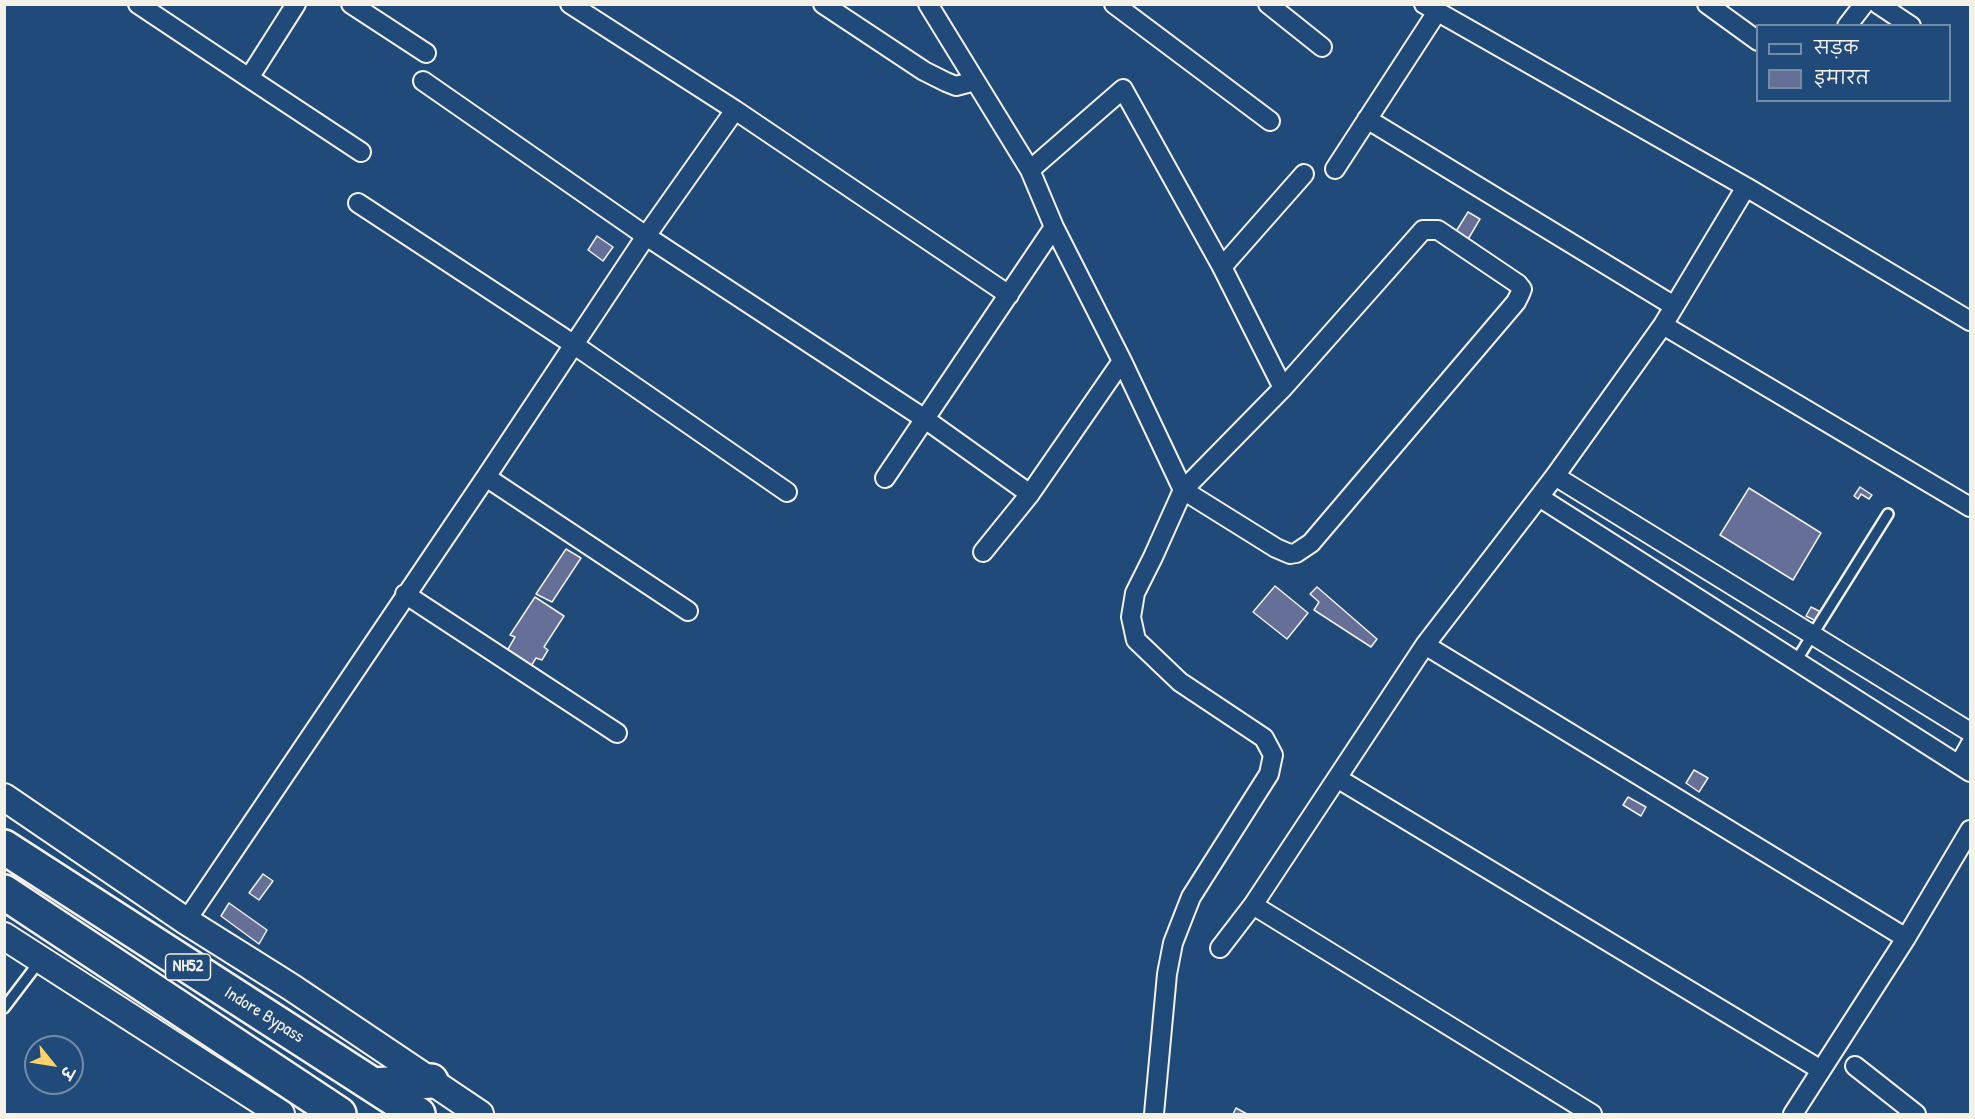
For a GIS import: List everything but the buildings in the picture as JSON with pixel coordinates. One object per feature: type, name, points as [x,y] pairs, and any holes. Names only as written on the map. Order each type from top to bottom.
[{"type":"highway","name":"Indore Bypass","points":[[4,847],[374,1085]]},
{"type":"highway","name":"NH52","points":[[4,892],[329,1110]]},
{"type":"highway","points":[[374,1085],[431,1081]]},
{"type":"highway","name":"NH52","points":[[374,1085],[418,1114]]},
{"type":"street","points":[[138,4],[361,152]]},
{"type":"street","points":[[249,78],[296,4]]},
{"type":"street","points":[[351,4],[426,53]]},
{"type":"street","points":[[570,4],[735,110],[1009,295]]},
{"type":"street","points":[[823,4],[939,78],[956,86],[975,81]]},
{"type":"street","points":[[928,4],[1030,170],[1054,227],[1122,361],[1183,490],[1276,548],[1290,554],[1296,553],[1311,543],[1516,302],[1522,289],[1438,230],[1423,230],[1283,388],[1183,490],[1135,593],[1131,617],[1136,640],[1180,682],[1264,738],[1273,755],[1269,774],[1191,897],[1173,943],[1167,974],[1154,1114]]},
{"type":"street","points":[[1114,4],[1270,121]]},
{"type":"street","points":[[1268,4],[1322,47]]},
{"type":"street","points":[[1707,4],[1756,40]]},
{"type":"street","points":[[1849,24],[1864,4]]},
{"type":"street","points":[[1878,4],[1908,24]]},
{"type":"street","points":[[1335,169],[1367,119],[1430,8],[1746,187],[1971,321]]},
{"type":"street","points":[[423,81],[646,236],[925,418],[1030,494]]},
{"type":"street","points":[[1030,170],[1123,89],[1222,267],[1283,388]]},
{"type":"street","points":[[186,921],[646,236],[735,110]]},
{"type":"street","points":[[1367,119],[1674,306]]},
{"type":"street","points":[[1222,267],[1304,174]]},
{"type":"street","points":[[1220,948],[1253,905],[1425,645],[1555,476],[1663,325],[1746,187]]},
{"type":"street","points":[[358,203],[573,344],[787,492]]},
{"type":"street","points":[[885,478],[1054,227]]},
{"type":"street","points":[[1663,325],[1971,507]]},
{"type":"street","points":[[983,552],[1030,494],[1122,361]]},
{"type":"street","points":[[1555,476],[1971,732]]},
{"type":"street","points":[[486,477],[688,611]]},
{"type":"street","points":[[1539,497],[1965,769],[1971,745]]},
{"type":"street","points":[[405,594],[617,732]]},
{"type":"street","points":[[1425,645],[1906,938]]},
{"type":"street","points":[[1337,778],[1821,1071]]},
{"type":"street","points":[[4,797],[186,921],[291,987],[480,1114]]},
{"type":"street","points":[[1793,1114],[1906,938],[1971,830]]},
{"type":"street","points":[[1253,905],[1592,1114]]},
{"type":"street","points":[[4,936],[281,1114]]},
{"type":"street","points":[[1855,1066],[1916,1114]]},
{"type":"lane","points":[[1796,661],[1888,514]]},
{"type":"lane","points":[[4,1008],[41,960]]}]
